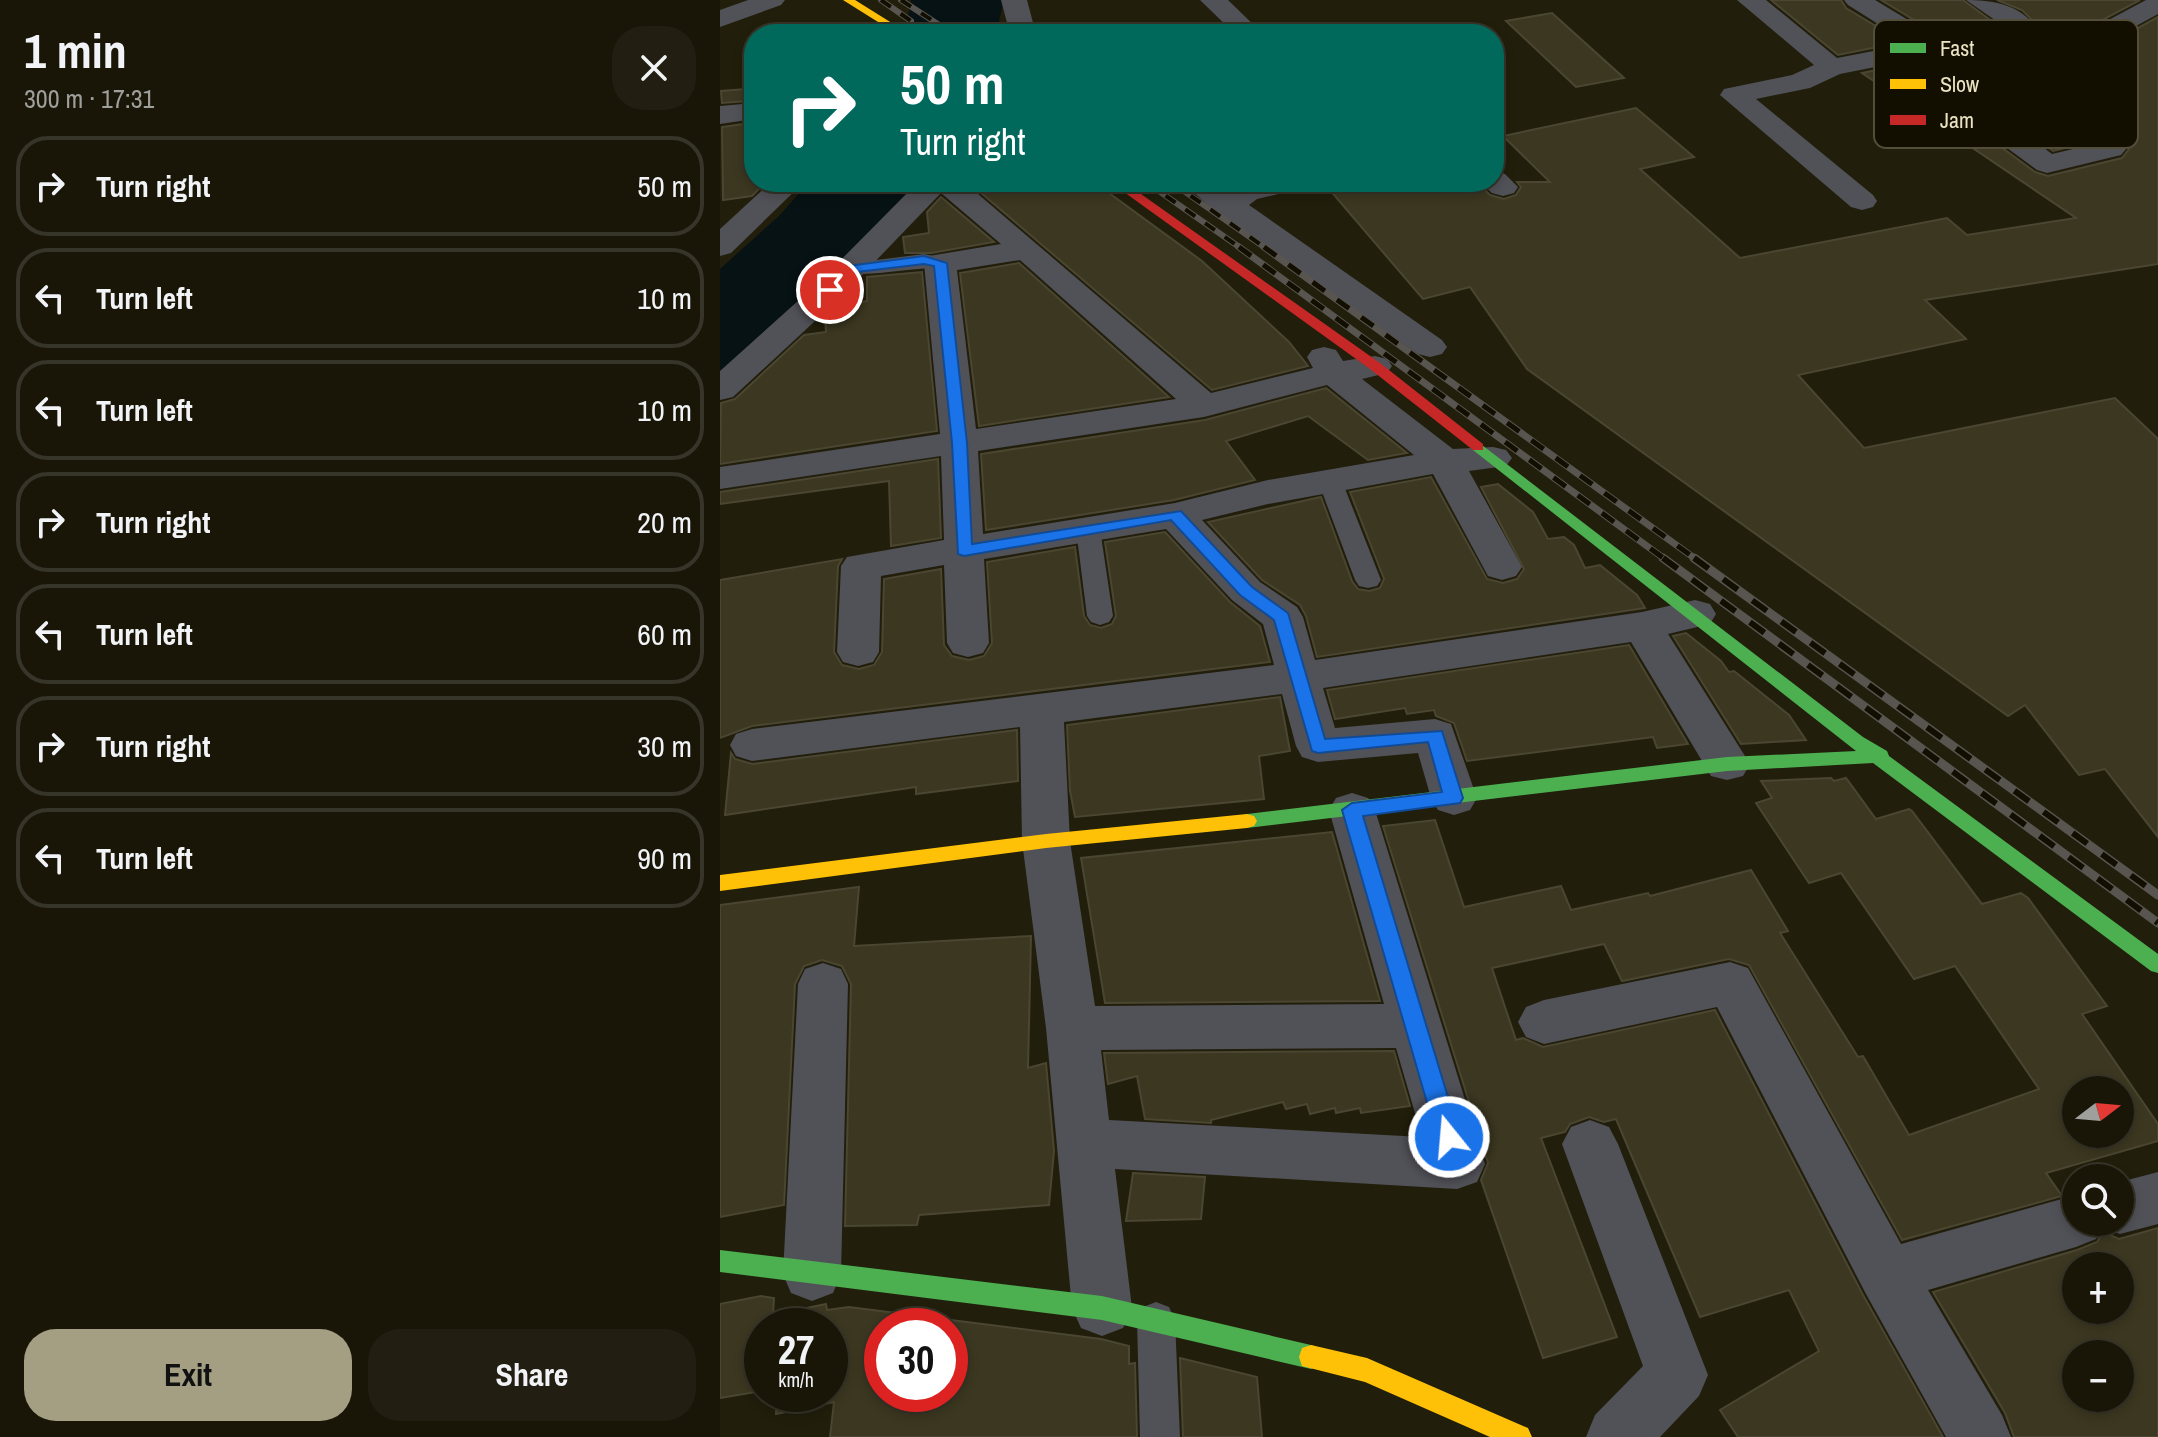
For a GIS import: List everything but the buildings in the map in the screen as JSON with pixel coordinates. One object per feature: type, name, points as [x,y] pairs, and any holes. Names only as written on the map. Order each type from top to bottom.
[{"type":"street","points":[[720,19],[772,0]]},
{"type":"street","points":[[848,0],[880,24]]},
{"type":"street","points":[[1014,0],[1020,24]]},
{"type":"street","points":[[1213,0],[1239,24]]},
{"type":"street","points":[[1750,0],[1832,67]]},
{"type":"street","points":[[1857,0],[1897,20]]},
{"type":"street","points":[[1979,0],[2012,20]]},
{"type":"street","points":[[2122,20],[2151,3]]},
{"type":"street","points":[[1862,201],[1734,95],[1800,82],[1832,67],[1874,59]]},
{"type":"street","points":[[720,115],[744,112]]},
{"type":"street","points":[[2026,148],[2078,188]]},
{"type":"street","points":[[2047,164],[2111,149]]},
{"type":"street","points":[[720,246],[732,226],[775,192]]},
{"type":"street","points":[[720,389],[943,192]]},
{"type":"street","points":[[961,192],[1204,406]]},
{"type":"street","points":[[1130,192],[1375,366],[1880,756],[2158,965]]},
{"type":"street","points":[[1210,192],[1430,347]]},
{"type":"street","points":[[1229,206],[1247,192]]},
{"type":"street","points":[[968,643],[959,443],[940,263],[1027,249]]},
{"type":"street","points":[[1321,328],[1324,357],[1333,373],[1445,461],[1502,567]]},
{"type":"street","points":[[720,478],[1204,406],[1333,373],[1375,366]]},
{"type":"street","points":[[858,652],[861,566],[1175,515],[1268,492],[1445,461],[1493,458]]},
{"type":"street","points":[[1175,515],[1246,591],[1282,617],[1318,746],[1435,735],[1454,798]]},
{"type":"street","points":[[752,745],[1298,677],[1642,626],[1695,614]]},
{"type":"street","points":[[1642,626],[1727,764]]},
{"type":"street","points":[[1041,709],[1046,841],[1072,1028],[1102,1308]]},
{"type":"street","points":[[720,883],[1046,841],[1352,810],[1727,764],[1880,756]]},
{"type":"street","points":[[1082,1143],[1457,1164],[1352,810]]},
{"type":"street","points":[[1544,1022],[1730,983],[1887,1275],[1980,1437]]},
{"type":"street","points":[[812,1274],[823,984]]},
{"type":"street","points":[[1072,1028],[1416,1026]]},
{"type":"street","points":[[1590,1144],[1677,1375],[1617,1437]]},
{"type":"street","points":[[2134,1204],[2158,1198]]},
{"type":"street","points":[[1887,1275],[2062,1225]]},
{"type":"street","points":[[720,1261],[1102,1308],[1367,1370],[1519,1437]]},
{"type":"lane","points":[[853,269],[924,260],[940,263]]},
{"type":"lane","points":[[1330,481],[1368,580]]},
{"type":"lane","points":[[1088,529],[1100,616]]},
{"type":"lane","points":[[1156,1320],[1160,1437]]},
{"type":"shaded area","points":[[911,0],[1004,0],[998,24],[907,24]]},
{"type":"shaded area","points":[[800,192],[910,192],[720,380],[720,269],[779,216]]},
{"type":"railway","points":[[881,0],[911,21]]},
{"type":"railway","points":[[901,0],[938,24]]},
{"type":"railway","points":[[1160,192],[1242,249]]},
{"type":"railway","points":[[1185,192],[1267,249]]},
{"type":"railway","points":[[1239,247],[1666,560]]},
{"type":"railway","points":[[1264,247],[1697,560]]},
{"type":"railway","points":[[1663,558],[2158,923]]},
{"type":"railway","points":[[1694,558],[2158,895]]},
{"type":"traffic: fast","points":[[1478,447],[1857,742],[2158,965]]},
{"type":"traffic: fast","points":[[1247,821],[1727,764],[1880,756]]},
{"type":"traffic: fast","points":[[720,1261],[1102,1308],[1311,1357]]},
{"type":"traffic: slow","points":[[848,0],[888,24]]},
{"type":"traffic: slow","points":[[720,883],[1046,841],[1247,821]]},
{"type":"traffic: slow","points":[[1311,1357],[1367,1370],[1519,1437]]},
{"type":"traffic: jam","points":[[1130,192],[1375,366],[1478,447]]},
{"type":"route","points":[[830,290],[853,269],[924,260],[940,263],[959,443],[964,551],[1175,515],[1246,591],[1282,617],[1318,746],[1435,735],[1454,798],[1352,810],[1449,1137]]}]
